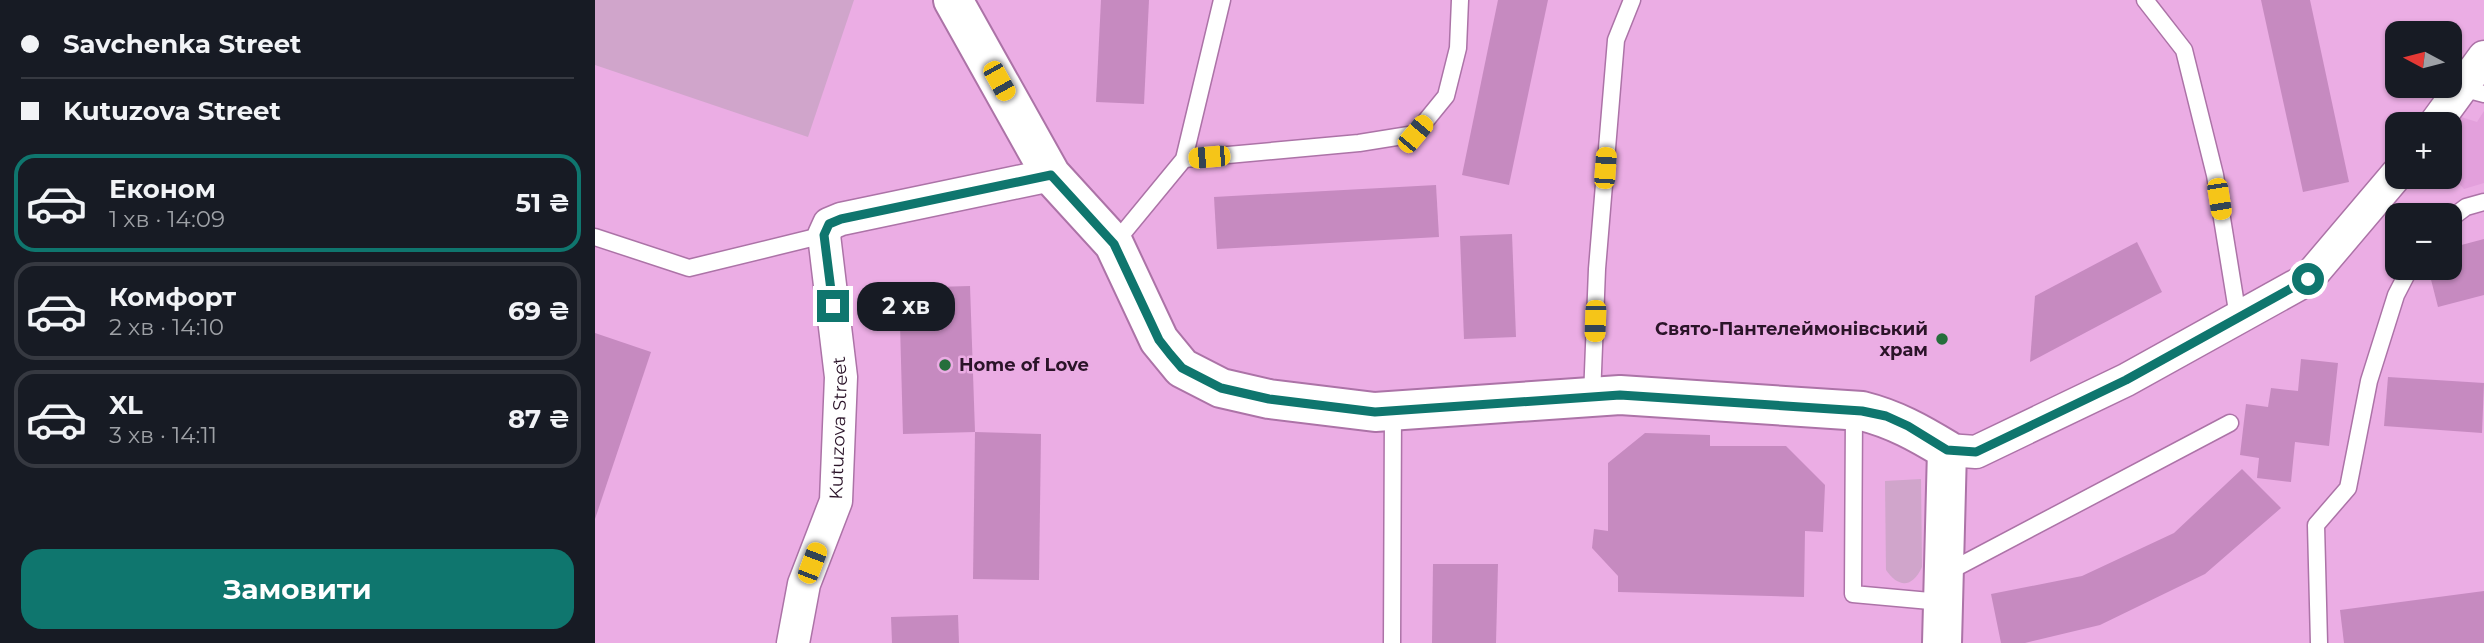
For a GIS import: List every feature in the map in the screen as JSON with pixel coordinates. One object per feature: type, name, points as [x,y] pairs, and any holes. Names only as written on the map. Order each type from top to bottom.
[{"type":"street","points":[[953,0],[1051,175],[1114,244],[1159,340],[1182,368],[1221,388],[1269,399],[1375,412],[1620,395],[1854,411],[1886,416],[1947,450],[1976,452],[2126,380],[2308,279],[2385,188]]},
{"type":"street","points":[[2448,112],[2472,91],[2484,57]]},
{"type":"street","points":[[824,235],[829,224],[841,219],[1051,175]]},
{"type":"street","name":"Kutuzova Street","points":[[793,643],[804,584],[836,501],[841,377],[824,235]]},
{"type":"street","points":[[1942,643],[1947,450]]},
{"type":"lane","points":[[1114,244],[1184,159],[1222,0]]},
{"type":"lane","points":[[1184,159],[1359,143],[1415,134],[1446,96],[1458,48],[1460,0]]},
{"type":"lane","points":[[1592,397],[1597,270],[1616,40],[1632,0]]},
{"type":"lane","points":[[2145,0],[2184,50],[2215,175],[2238,317]]},
{"type":"lane","points":[[2462,210],[2484,202]]},
{"type":"lane","points":[[595,237],[689,268],[824,235]]},
{"type":"lane","points":[[2319,643],[2316,525],[2348,488],[2369,381],[2396,295],[2404,280]]},
{"type":"lane","points":[[1392,643],[1393,411]]},
{"type":"lane","points":[[1854,411],[1853,594],[1943,588],[2230,423]]},
{"type":"shaded area","points":[[595,0],[854,0],[808,137],[595,65]]},
{"type":"shaded area","points":[[2484,111],[2484,183],[2464,189],[2462,117],[2477,122]]},
{"type":"shaded area","points":[[1921,479],[1922,567],[1914,579],[1901,583],[1886,570],[1885,481]]},
{"type":"building","points":[[1101,0],[1149,0],[1144,104],[1096,102]]},
{"type":"building","points":[[1498,0],[1548,0],[1509,185],[1462,175]]},
{"type":"building","points":[[2261,0],[2310,0],[2349,182],[2303,192]]},
{"type":"building","points":[[1436,185],[1439,237],[1217,249],[1214,197]]},
{"type":"building","points":[[1512,234],[1516,337],[1464,339],[1460,236]]},
{"type":"building","points":[[2484,239],[2484,295],[2438,307],[2431,280],[2462,280],[2462,245]]},
{"type":"building","points":[[2137,242],[2162,292],[2030,362],[2035,296]]},
{"type":"building","points":[[970,286],[975,432],[903,434],[899,288]]},
{"type":"building","points":[[595,333],[651,352],[595,519]]},
{"type":"building","points":[[2301,359],[2338,363],[2329,446],[2295,442],[2291,482],[2257,478],[2259,458],[2240,455],[2246,404],[2268,407],[2271,388],[2298,391]]},
{"type":"building","points":[[2388,377],[2484,383],[2482,433],[2384,426]]},
{"type":"building","points":[[975,432],[1041,434],[1039,580],[973,579]]},
{"type":"building","points":[[1645,433],[1710,435],[1710,446],[1786,446],[1825,485],[1823,532],[1805,531],[1804,597],[1618,592],[1618,576],[1592,548],[1594,529],[1608,531],[1608,463]]},
{"type":"building","points":[[2242,469],[2281,508],[2205,574],[2100,625],[2025,643],[2001,643],[1991,594],[2082,576],[2174,533]]},
{"type":"building","points":[[1433,564],[1498,564],[1496,643],[1432,643]]},
{"type":"building","points":[[2484,591],[2484,643],[2344,643],[2340,610]]},
{"type":"building","points":[[958,615],[959,643],[892,643],[891,617]]},
{"type":"place","name":"Свято-Пантелеймонівський храм","points":[[1942,339]]},
{"type":"place","name":"Home of Love","points":[[945,365]]},
{"type":"route","points":[[833,306],[824,235],[829,224],[841,219],[1051,175],[1114,244],[1159,340],[1170,354],[1182,368],[1221,388],[1269,399],[1375,412],[1620,395],[1862,411],[1886,416],[1908,426],[1947,450],[1976,452],[2126,380],[2308,279]]}]
